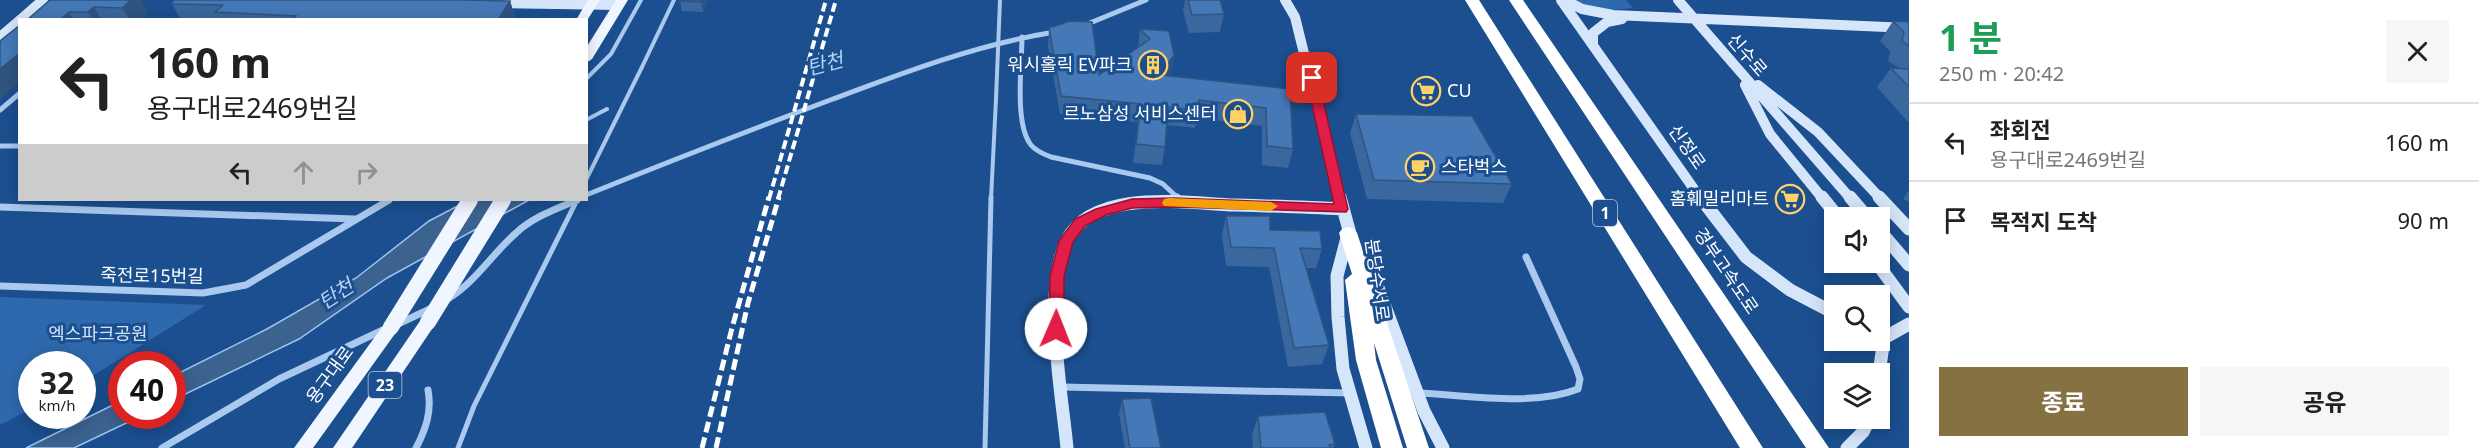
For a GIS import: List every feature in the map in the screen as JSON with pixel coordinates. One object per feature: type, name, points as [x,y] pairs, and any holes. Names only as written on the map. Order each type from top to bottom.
[{"type":"highway","name":"1","points":[[1472,0],[1752,448]]},
{"type":"highway","name":"경부고속도로","points":[[1516,0],[1818,448]]},
{"type":"highway","name":"분당수서로","points":[[1348,233],[1366,360],[1392,448]]},
{"type":"highway","name":"분당수서로","points":[[1348,233],[1418,448]]},
{"type":"main road","points":[[583,18],[593,2]]},
{"type":"main road","points":[[588,56],[620,3]]},
{"type":"main road","name":"용구대로","points":[[303,448],[391,327],[469,201]]},
{"type":"main road","name":"23","points":[[342,448],[428,322],[501,201]]},
{"type":"street","points":[[22,18],[43,0]]},
{"type":"street","points":[[1083,26],[1146,0]]},
{"type":"street","points":[[1285,0],[1295,17],[1317,99],[1348,233],[1377,285],[1417,393],[1443,448]]},
{"type":"street","points":[[1563,0],[1596,13],[1638,17],[1909,28]]},
{"type":"street","name":"신정로","points":[[1563,0],[1716,220],[1746,257],[1790,290],[1824,307]]},
{"type":"street","name":"신수로","points":[[1678,0],[1858,207]]},
{"type":"street","points":[[485,3],[620,3]]},
{"type":"street","points":[[1593,44],[1593,33],[1607,22],[1638,17]]},
{"type":"street","points":[[3,40],[18,22]]},
{"type":"street","points":[[588,194],[711,144],[909,70],[1022,38],[1061,31]]},
{"type":"street","points":[[1022,38],[1023,115],[1029,142],[1035,151],[1065,160],[1140,176],[1162,184],[1182,203]]},
{"type":"street","points":[[1736,68],[1818,132],[1909,229]]},
{"type":"street","points":[[1736,68],[1770,134],[1830,207]]},
{"type":"street","points":[[0,110],[18,95]]},
{"type":"street","points":[[0,146],[18,146]]},
{"type":"street","name":"죽전로15번길","points":[[0,286],[203,293],[246,285],[387,201]]},
{"type":"street","points":[[162,448],[279,379],[457,295],[475,280],[526,225],[552,210],[574,201]]},
{"type":"street","points":[[1067,448],[1056,329],[1057,276],[1066,241],[1080,223],[1101,212],[1132,203],[1342,209]]},
{"type":"street","points":[[0,207],[356,219]]},
{"type":"street","points":[[1348,233],[1337,276],[1343,369],[1366,448]]},
{"type":"street","points":[[1890,243],[1909,265]]},
{"type":"street","points":[[1417,393],[1547,398],[1572,393],[1578,389],[1580,379],[1576,367],[1526,257]]},
{"type":"street","points":[[1884,273],[1909,307]]},
{"type":"street","points":[[1890,333],[1909,324]]},
{"type":"street","points":[[1062,387],[1350,393]]},
{"type":"street","points":[[417,448],[428,422],[430,400],[428,390]]},
{"type":"street","points":[[1847,448],[1864,429]]},
{"type":"lane","points":[[588,78],[611,54],[641,0]]},
{"type":"lane","points":[[588,176],[674,0]]},
{"type":"lane","points":[[985,448],[990,230],[1000,0]]},
{"type":"lane","points":[[588,119],[607,109]]},
{"type":"lane","points":[[458,448],[474,406],[577,201]]},
{"type":"green space","points":[[1569,0],[1626,0],[1633,8],[1599,11]]},
{"type":"green space","name":"엑스파크공원","points":[[0,297],[206,305],[133,351],[108,351],[108,366],[96,374],[96,351],[18,351],[18,416],[0,425]]},
{"type":"water","name":"탄천","points":[[467,201],[527,201],[387,278],[299,339],[186,394],[186,370],[267,329],[356,278],[429,221]]},
{"type":"water","points":[[108,407],[108,429],[114,429],[74,448],[26,448],[64,429],[96,429],[96,413]]},
{"type":"pier","name":"탄천","points":[[997,0],[1019,0],[1018,26],[695,108],[588,169],[588,143],[593,132],[657,99]]},
{"type":"building","points":[[50,0],[131,0],[122,8],[94,7],[88,12],[69,12],[62,18],[29,18]]},
{"type":"building","points":[[173,0],[510,1],[499,18],[294,18],[296,16],[215,12],[223,5],[172,4]]},
{"type":"building","points":[[681,0],[702,0],[701,2]]},
{"type":"building","points":[[1188,0],[1220,0],[1224,14],[1192,15]]},
{"type":"building","points":[[1070,21],[1092,22],[1099,75],[1150,39],[1140,29],[1169,31],[1174,55],[1160,75],[1290,89],[1293,149],[1267,146],[1266,108],[1199,100],[1198,110],[1168,107],[1165,147],[1136,144],[1141,104],[1061,96],[1049,28]]},
{"type":"building","points":[[1893,21],[1909,22],[1909,46],[1902,41],[1904,32]]},
{"type":"building","points":[[18,27],[18,55],[0,69],[0,41]]},
{"type":"building","points":[[1891,68],[1909,69],[1909,87]]},
{"type":"building","name":"스타벅스","points":[[1356,114],[1472,116],[1512,184],[1374,180]]},
{"type":"building","points":[[1226,216],[1270,216],[1270,230],[1320,231],[1322,249],[1300,248],[1329,345],[1294,348],[1274,248],[1231,247]]},
{"type":"building","points":[[1151,398],[1161,448],[1130,448],[1122,399]]},
{"type":"building","points":[[1325,412],[1335,444],[1329,445],[1331,448],[1261,448],[1258,416]]},
{"type":"railway","points":[[769,199],[826,0]]},
{"type":"railway","points":[[778,199],[836,0]]},
{"type":"railway","points":[[702,448],[732,328],[769,197]]},
{"type":"railway","points":[[716,448],[748,303],[779,197]]},
{"type":"slow traffic","points":[[1169,203],[1271,206]]},
{"type":"place","name":"워시홀릭 EV파크","points":[[1153,65]]},
{"type":"place","name":"CU","points":[[1426,91]]},
{"type":"place","name":"르노삼성 서비스센터","points":[[1238,114]]},
{"type":"place","name":"스타벅스","points":[[1420,167]]},
{"type":"place","name":"홈훼밀리마트","points":[[1790,199]]},
{"type":"route","points":[[1056,329],[1057,276],[1066,241],[1080,223],[1101,212],[1132,203],[1174,202],[1342,209],[1312,78]]}]
